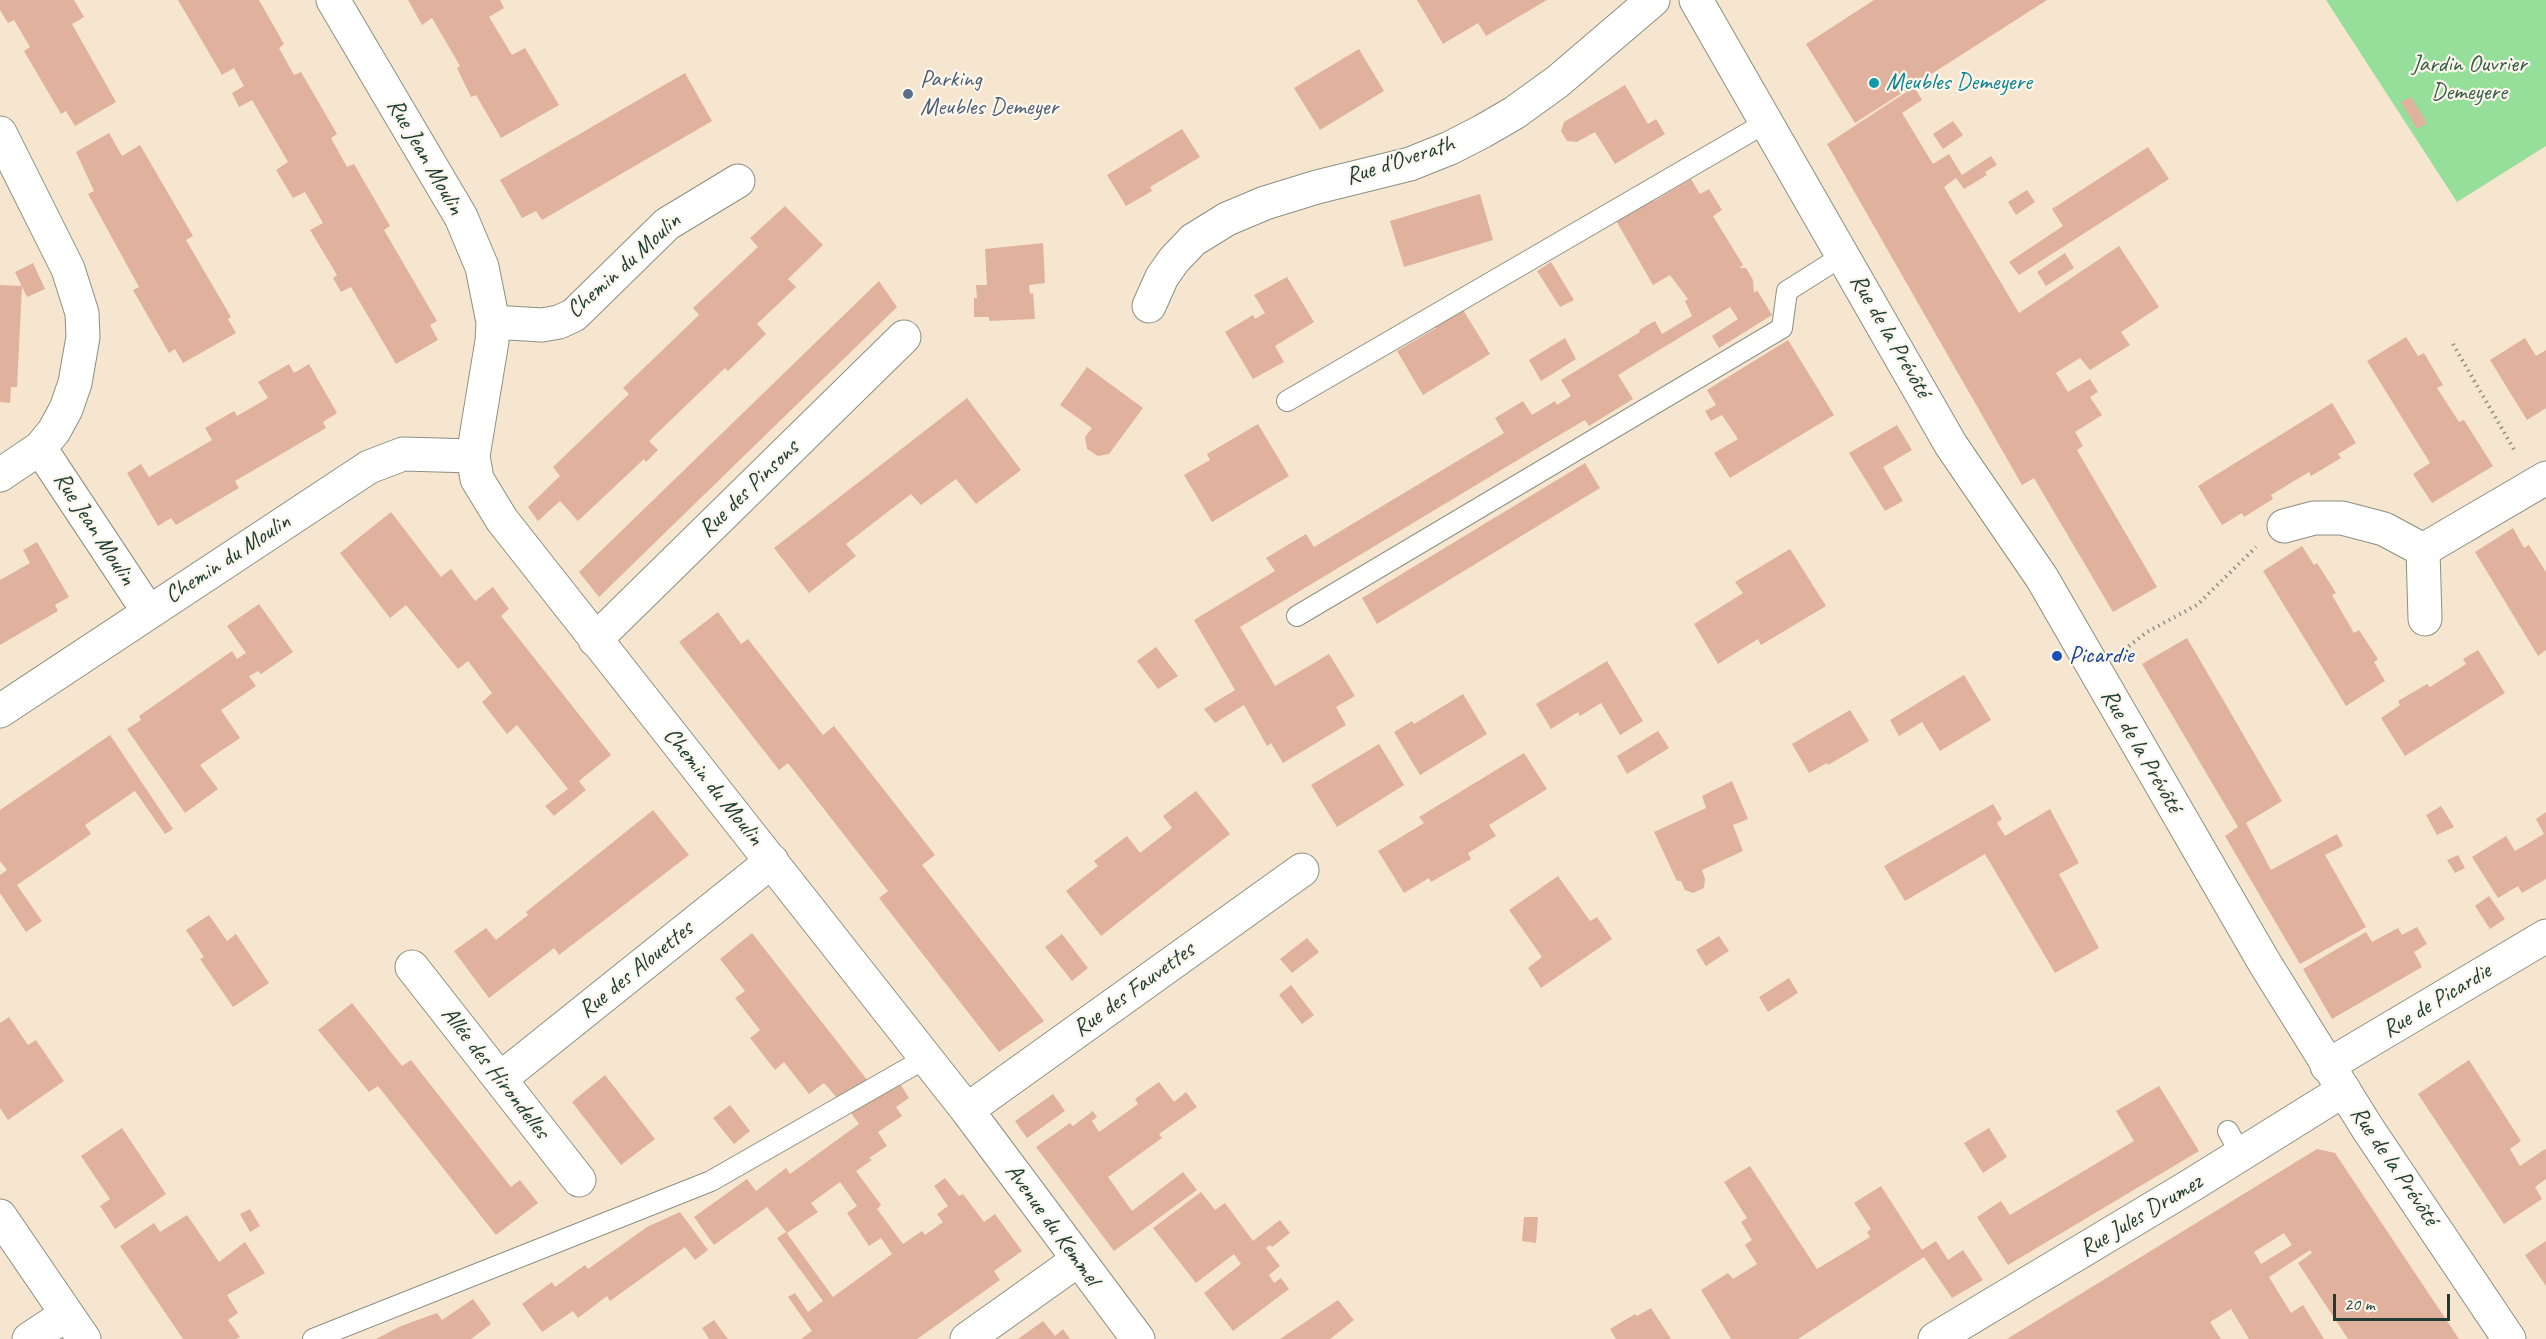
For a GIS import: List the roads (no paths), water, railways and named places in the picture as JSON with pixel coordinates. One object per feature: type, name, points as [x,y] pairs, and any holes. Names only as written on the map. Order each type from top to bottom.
[{"type":"street","name":"Rue Jean Moulin","points":[[333,0],[461,217],[482,267],[493,322]]},
{"type":"street","name":"Rue d'Overath","points":[[1149,306],[1162,277],[1174,260],[1193,240],[1227,219],[1265,203],[1307,190],[1410,164],[1466,140],[1514,113],[1557,82],[1653,0]]},
{"type":"street","name":"Rue de la Prévôté","points":[[1696,0],[1965,467],[2042,578],[2264,962],[2336,1078],[2509,1339]]},
{"type":"street","name":"Rue Jean Moulin","points":[[0,133],[7,156],[68,269],[82,313],[81,358],[66,409],[54,431],[40,448],[0,475]]},
{"type":"street","name":"Chemin du Moulin","points":[[738,181],[667,224],[574,315],[559,322],[542,325],[493,322],[492,341],[473,456],[477,478],[487,498],[595,640],[967,1110]]},
{"type":"street","name":"Rue des Pinsons","points":[[595,640],[903,338]]},
{"type":"street","name":"Rue Jean Moulin","points":[[40,448],[148,611]]},
{"type":"street","name":"Chemin du Moulin","points":[[0,711],[369,467],[403,454],[473,456]]},
{"type":"street","points":[[2423,550],[2542,488]]},
{"type":"street","points":[[2284,526],[2314,518],[2342,518],[2384,530],[2423,550]]},
{"type":"street","points":[[2423,550],[2425,619]]},
{"type":"street","name":"Rue des Alouettes","points":[[500,1079],[772,861]]},
{"type":"street","name":"Rue des Fauvettes","points":[[967,1110],[1302,870]]},
{"type":"street","name":"Rue de Picardie","points":[[2336,1078],[2546,936]]},
{"type":"street","name":"Allée des Hirondelles","points":[[412,967],[579,1180]]},
{"type":"street","name":"Rue Jules Drumez","points":[[1935,1339],[2336,1078]]},
{"type":"street","name":"Avenue du Kemmel","points":[[967,1110],[1138,1339]]},
{"type":"street","points":[[0,1216],[75,1326],[29,1339]]},
{"type":"street","points":[[967,1339],[1078,1260]]},
{"type":"lane","points":[[1287,401],[1767,122]]},
{"type":"lane","points":[[1297,616],[1782,328],[1787,291],[1844,255]]},
{"type":"lane","points":[[313,1339],[711,1181],[926,1058]]},
{"type":"place","name":"Meubles Demeyere","points":[[1874,83]]},
{"type":"place","name":"Parking Meubles Demeyer","points":[[908,94]]},
{"type":"place","name":"Picardie","points":[[2057,656]]},
{"type":"park label","name":"Jardin Ouvrier Demeyere","points":[[2469,79]]}]
